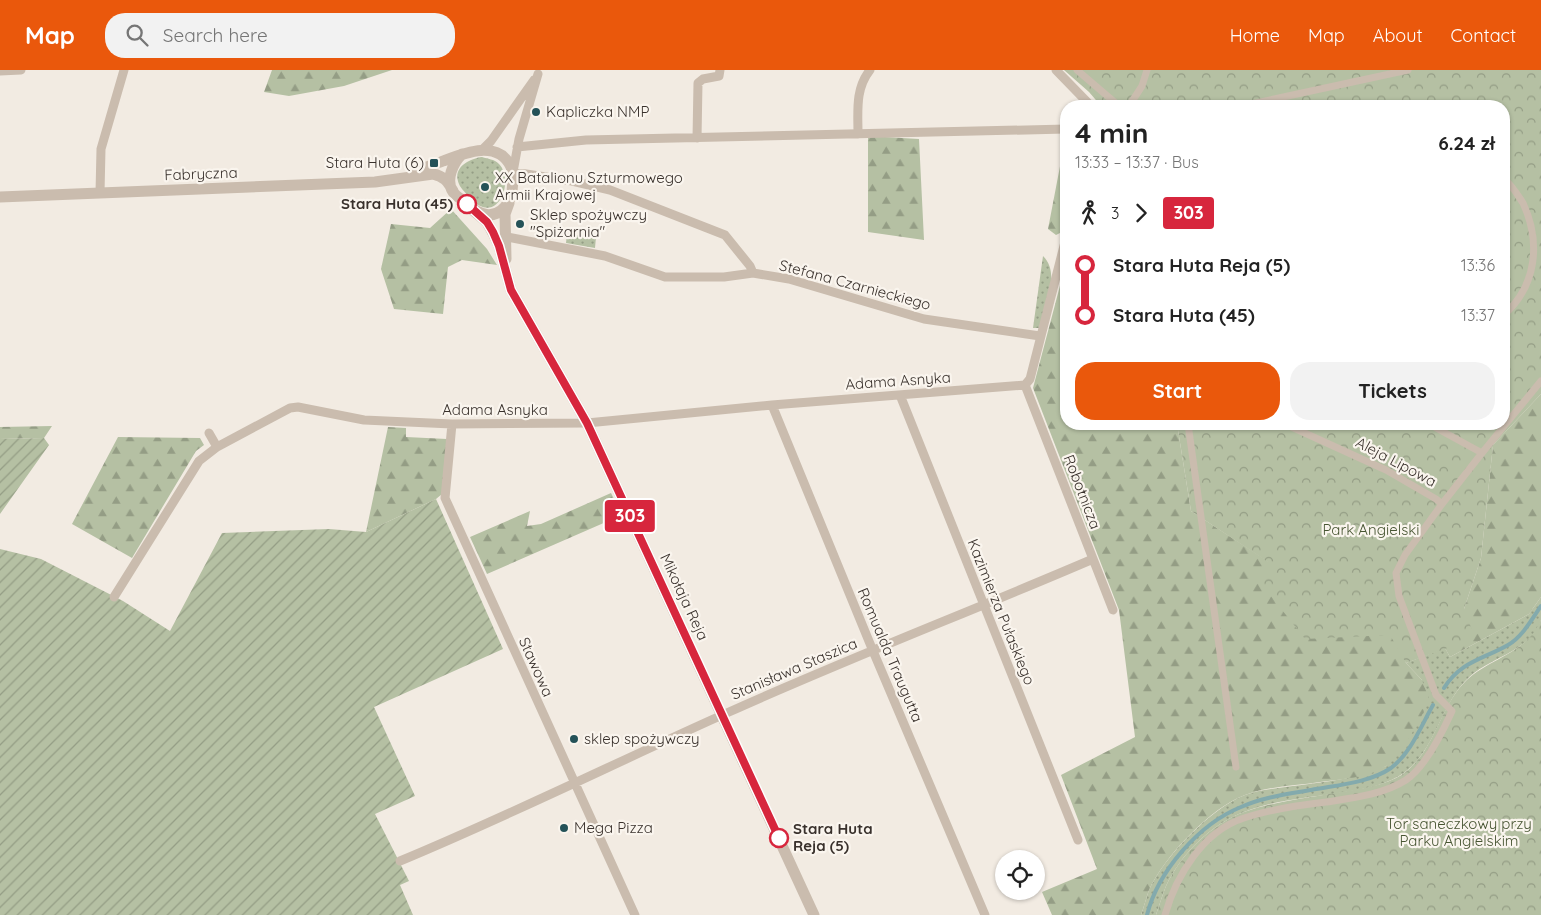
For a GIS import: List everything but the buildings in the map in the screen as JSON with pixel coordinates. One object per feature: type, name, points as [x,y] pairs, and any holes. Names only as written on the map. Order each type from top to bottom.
[{"type":"street","points":[[0,71],[21,70]]},
{"type":"street","points":[[100,193],[101,149],[124,70]]},
{"type":"street","points":[[697,138],[698,83],[704,79],[719,76],[720,70]]},
{"type":"street","points":[[858,134],[858,97],[864,78],[870,70]]},
{"type":"street","points":[[1056,70],[1085,100]]},
{"type":"street","points":[[1077,70],[1112,100]]},
{"type":"street","points":[[1133,100],[1142,86],[1147,70]]},
{"type":"street","points":[[1270,100],[1408,70]]},
{"type":"street","points":[[505,269],[505,214],[510,199],[517,147],[539,72]]},
{"type":"street","points":[[482,150],[539,72]]},
{"type":"street","points":[[517,147],[586,140],[1060,129]]},
{"type":"street","points":[[506,237],[493,232],[487,222],[453,191],[451,170],[462,154],[482,150],[499,154],[510,165],[513,172]]},
{"type":"street","name":"Fabryczna","points":[[403,177],[462,154]]},
{"type":"street","points":[[513,172],[572,181],[610,190],[725,235],[750,266],[753,273]]},
{"type":"street","name":"Fabryczna","points":[[0,197],[375,182],[425,175],[439,175],[446,180],[453,191]]},
{"type":"street","points":[[1510,186],[1528,213],[1539,256],[1522,295],[1510,308]]},
{"type":"street","points":[[474,211],[482,214],[495,214],[503,210],[510,199]]},
{"type":"street","name":"Mikołaja Reja","points":[[493,232],[511,290],[587,423],[814,915]]},
{"type":"street","name":"Stefana Czarnieckiego","points":[[506,237],[605,256],[665,277],[724,277],[753,273],[789,279],[924,319],[1040,336]]},
{"type":"street","points":[[1025,385],[1030,379],[1060,261]]},
{"type":"street","points":[[1510,419],[1541,381]]},
{"type":"street","name":"Adama Asnyka","points":[[114,597],[199,460],[217,447],[290,408],[298,407],[364,420],[452,424],[587,423],[772,405],[1025,385]]},
{"type":"street","name":"Robotnicza","points":[[1025,385],[1113,610]]},
{"type":"street","name":"Kazimierza Pułaskiego","points":[[900,395],[1078,840]]},
{"type":"street","name":"Romualda Traugutta","points":[[772,405],[984,915]]},
{"type":"street","name":"Stawowa","points":[[452,424],[445,498],[635,915]]},
{"type":"street","points":[[1189,430],[1236,767]]},
{"type":"street","name":"Aleja Lipowa","points":[[1165,915],[1177,884],[1197,853],[1216,833],[1243,818],[1302,805],[1356,798],[1386,790],[1408,779],[1439,739],[1452,711],[1436,695],[1399,596],[1396,573],[1405,555],[1442,504],[1386,470],[1298,430]]},
{"type":"street","points":[[1440,430],[1482,453]]},
{"type":"street","points":[[1442,504],[1501,430]]},
{"type":"street","points":[[209,433],[217,447]]},
{"type":"street","name":"Stanisława Staszica","points":[[400,861],[574,784],[722,715],[1093,559]]},
{"type":"green space","points":[[272,70],[392,70],[344,86],[289,96],[264,92]]},
{"type":"green space","name":"Park Angielski","points":[[1064,70],[1541,70],[1541,394],[1510,427],[1510,100],[1096,100]]},
{"type":"green space","points":[[868,136],[919,139],[924,240],[868,232]]},
{"type":"green space","points":[[482,157],[499,164],[505,180],[501,198],[489,208],[481,206],[471,199],[461,188],[457,178],[463,165]]},
{"type":"green space","points":[[1060,166],[1060,233],[1056,235],[1048,229]]},
{"type":"green space","points":[[451,209],[487,249],[497,265],[462,260],[448,267],[443,314],[394,309],[381,269],[391,224],[430,228]]},
{"type":"green space","points":[[567,234],[596,237],[595,248],[566,243]]},
{"type":"green space","points":[[1043,256],[1051,271],[1050,290],[1039,328],[1033,328]]},
{"type":"green space","points":[[1060,286],[1060,430],[1178,430],[1191,511],[1269,562],[1376,579],[1406,663],[1422,680],[1429,699],[1405,745],[1392,761],[1379,770],[1354,777],[1254,792],[1232,801],[1218,810],[1190,835],[1166,863],[1149,890],[1141,915],[1052,915],[1045,899],[1045,891],[1097,869],[1061,775],[1135,737],[1119,610],[1033,388]]},
{"type":"green space","points":[[1541,394],[1541,597],[1529,614],[1450,657],[1434,629],[1464,609],[1481,558],[1493,445],[1507,430],[1510,430],[1510,427]]},
{"type":"green space","points":[[52,426],[44,438],[0,439],[0,427]]},
{"type":"green space","points":[[388,427],[406,428],[406,437],[447,439],[442,494],[436,499],[366,532]]},
{"type":"green space","name":"Park Angielski","points":[[1178,430],[1507,430],[1493,445],[1481,558],[1464,609],[1475,638],[1406,663],[1390,635],[1305,639],[1263,586],[1268,562],[1191,511]]},
{"type":"green space","points":[[118,437],[200,438],[204,445],[196,451],[132,558],[72,524]]},
{"type":"green space","points":[[44,438],[49,445],[0,514],[0,439]]},
{"type":"green space","points":[[611,493],[622,515],[487,574],[470,537],[530,511],[527,526],[541,524]]},
{"type":"green space","points":[[436,499],[503,649],[374,707],[415,796],[375,814],[409,881],[400,885],[413,915],[0,915],[0,549],[41,559],[123,601],[170,631],[222,533],[329,529],[366,532]]},
{"type":"green space","points":[[1541,597],[1541,620],[1537,630],[1522,645],[1483,667],[1462,684],[1445,711],[1431,740],[1412,766],[1399,776],[1375,786],[1277,803],[1255,808],[1232,818],[1208,833],[1188,852],[1172,874],[1156,915],[1141,915],[1149,890],[1156,877],[1177,849],[1204,822],[1232,801],[1258,791],[1344,779],[1386,766],[1422,680],[1406,663],[1445,648],[1450,657],[1529,614]]},
{"type":"green space","name":"Tor saneczkowy przy Parku Angielskim","points":[[1541,620],[1541,915],[1156,915],[1172,874],[1188,852],[1208,833],[1232,818],[1244,812],[1275,803],[1372,786],[1396,778],[1408,770],[1427,747],[1454,695],[1463,684],[1479,671],[1523,643],[1532,634]]},
{"type":"waterway","points":[[1444,688],[1465,666],[1499,650],[1518,637],[1541,606]]},
{"type":"waterway","points":[[1147,915],[1152,898],[1171,866],[1182,851],[1210,825],[1225,815],[1258,801],[1285,794],[1352,783],[1382,773],[1391,768],[1404,755],[1433,705]]},
{"type":"bus line","name":"303","points":[[467,204],[487,222],[493,232],[499,246],[511,290],[519,307],[587,423],[779,838]]},
{"type":"place","name":"Kapliczka NMP","points":[[536,112]]},
{"type":"place","name":"Stara Huta (6)","points":[[434,163]]},
{"type":"place","name":"XX Batalionu Szturmowego Armii Krajowej","points":[[485,187]]},
{"type":"place","name":"Stara Huta (45)","points":[[467,204]]},
{"type":"place","name":"Sklep spożywczy \"Spiżarnia\"","points":[[520,224]]},
{"type":"place","name":"sklep spożywczy","points":[[574,739]]},
{"type":"place","name":"Mega Pizza","points":[[564,828]]},
{"type":"place","name":"Stara Huta Reja (5)","points":[[779,838]]}]
